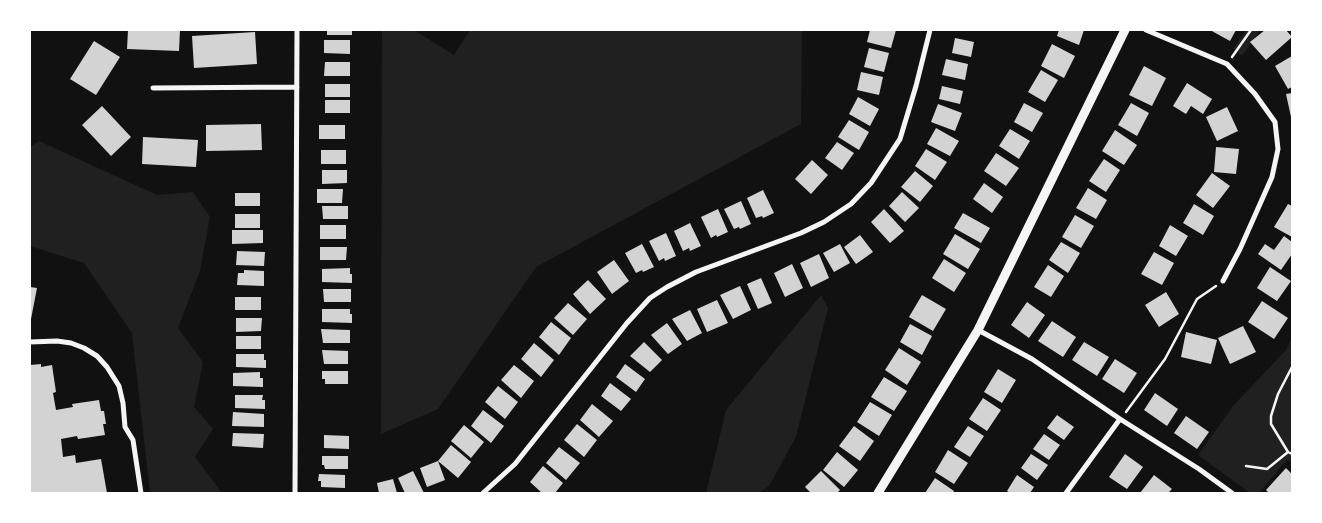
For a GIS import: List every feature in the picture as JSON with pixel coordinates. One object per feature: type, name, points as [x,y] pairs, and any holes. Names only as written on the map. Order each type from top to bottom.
[{"type":"street","points":[[295,493],[297,30]]},
{"type":"street","points":[[483,493],[515,464],[627,323],[650,298],[666,287],[696,272],[801,233],[824,222],[851,204],[871,183],[900,139],[930,30]]},
{"type":"street","points":[[878,493],[978,330],[1125,30]]},
{"type":"street","points":[[1146,30],[1227,64],[1255,94],[1275,122],[1278,149],[1272,177],[1240,249],[1223,281]]},
{"type":"street","points":[[152,88],[297,87]]},
{"type":"street","points":[[978,330],[1032,359],[1120,419],[1199,469],[1232,493]]},
{"type":"street","points":[[30,342],[57,340],[71,343],[97,356],[107,367],[119,386],[125,427],[133,440],[141,493]]},
{"type":"street","points":[[1066,493],[1120,419]]},
{"type":"path","points":[[1227,64],[1251,30]]},
{"type":"path","points":[[1120,419],[1165,359],[1197,299],[1223,281]]},
{"type":"path","points":[[1292,368],[1278,394],[1271,416],[1271,424],[1288,452],[1292,454]]},
{"type":"path","points":[[1246,466],[1267,469],[1288,452]]},
{"type":"shaded area","points":[[382,30],[414,30],[454,55],[470,30],[802,30],[801,124],[536,267],[438,409],[381,434]]},
{"type":"shaded area","points":[[1246,30],[1260,30],[1242,56],[1233,49]]},
{"type":"shaded area","points":[[39,141],[157,195],[193,192],[210,217],[200,271],[178,328],[203,362],[194,407],[213,429],[195,457],[222,493],[150,493],[132,333],[84,263],[30,246],[30,147]]},
{"type":"shaded area","points":[[821,295],[828,308],[796,437],[769,486],[759,493],[706,493],[726,410]]},
{"type":"shaded area","points":[[1292,338],[1292,462],[1287,460],[1259,493],[1250,493],[1198,455],[1234,405],[1286,350]]},
{"type":"building","points":[[128,30],[180,30],[179,51],[127,49]]},
{"type":"building","points":[[327,30],[352,30],[352,35],[327,35]]},
{"type":"building","points":[[870,30],[896,30],[891,48],[867,42]]},
{"type":"building","points":[[1059,30],[1084,30],[1079,45],[1057,36]]},
{"type":"building","points":[[1210,30],[1236,30],[1230,41]]},
{"type":"building","points":[[1265,30],[1286,30],[1292,37],[1266,60],[1250,42]]},
{"type":"building","points":[[255,32],[257,64],[194,68],[192,36]]},
{"type":"building","points":[[955,38],[974,42],[971,57],[952,53]]},
{"type":"building","points":[[324,40],[350,40],[350,54],[324,53]]},
{"type":"building","points":[[94,41],[120,57],[96,95],[70,79]]},
{"type":"building","points":[[1052,44],[1075,56],[1064,78],[1041,66]]},
{"type":"building","points":[[869,48],[889,53],[884,72],[864,67]]},
{"type":"building","points":[[1292,56],[1292,87],[1288,89],[1275,66]]},
{"type":"building","points":[[946,59],[968,64],[965,80],[942,75]]},
{"type":"building","points":[[325,62],[350,62],[350,76],[324,76]]},
{"type":"building","points":[[1144,66],[1166,78],[1152,106],[1129,95]]},
{"type":"building","points":[[1041,70],[1058,80],[1045,102],[1028,92]]},
{"type":"building","points":[[861,72],[883,77],[879,95],[857,90]]},
{"type":"building","points":[[1187,83],[1212,99],[1203,114],[1191,106],[1186,114],[1173,106]]},
{"type":"building","points":[[325,84],[350,84],[350,97],[325,97]]},
{"type":"building","points":[[942,86],[963,91],[960,104],[939,99]]},
{"type":"building","points":[[1292,93],[1292,117],[1291,117],[1286,94]]},
{"type":"building","points":[[858,97],[879,109],[870,126],[849,114]]},
{"type":"building","points":[[325,100],[350,100],[350,113],[325,113]]},
{"type":"building","points":[[1024,103],[1043,113],[1032,132],[1014,122]]},
{"type":"building","points":[[1131,103],[1149,113],[1137,136],[1118,125]]},
{"type":"building","points":[[938,104],[962,113],[955,131],[931,122]]},
{"type":"building","points":[[102,106],[131,137],[111,156],[82,125]]},
{"type":"building","points":[[1227,107],[1238,131],[1217,141],[1206,117]]},
{"type":"building","points":[[849,120],[869,132],[859,150],[838,137]]},
{"type":"building","points":[[261,124],[262,150],[206,151],[206,125]]},
{"type":"building","points":[[319,125],[345,125],[345,139],[319,139]]},
{"type":"building","points":[[936,128],[959,141],[950,156],[927,144]]},
{"type":"building","points":[[1010,129],[1030,141],[1019,159],[999,146]]},
{"type":"building","points":[[1115,130],[1137,145],[1124,165],[1102,151]]},
{"type":"building","points":[[143,137],[198,140],[196,167],[142,164]]},
{"type":"building","points":[[837,142],[854,153],[842,170],[825,158]]},
{"type":"building","points":[[1216,147],[1239,149],[1236,174],[1214,172]]},
{"type":"building","points":[[926,149],[947,162],[935,180],[915,166]]},
{"type":"building","points":[[321,150],[346,150],[346,164],[321,164]]},
{"type":"building","points":[[996,153],[1019,168],[1006,186],[984,171]]},
{"type":"building","points":[[1104,159],[1120,170],[1106,192],[1089,181]]},
{"type":"building","points":[[812,160],[828,175],[811,194],[795,179]]},
{"type":"building","points":[[322,170],[347,170],[347,183],[322,184]]},
{"type":"building","points":[[915,171],[933,186],[920,202],[901,187]]},
{"type":"building","points":[[1212,173],[1230,186],[1213,208],[1196,195]]},
{"type":"building","points":[[984,183],[1003,197],[992,213],[973,199]]},
{"type":"building","points":[[1088,188],[1107,200],[1096,219],[1076,208]]},
{"type":"building","points":[[317,189],[343,189],[342,203],[317,203]]},
{"type":"building","points":[[763,190],[774,213],[763,218],[762,216],[756,218],[747,198]]},
{"type":"building","points":[[902,192],[919,208],[905,222],[889,206]]},
{"type":"building","points":[[235,193],[260,193],[260,206],[235,206]]},
{"type":"building","points":[[741,201],[751,224],[740,229],[739,227],[734,229],[724,209]]},
{"type":"building","points":[[1194,204],[1214,216],[1203,235],[1183,223]]},
{"type":"building","points":[[1288,204],[1292,206],[1292,237],[1274,227]]},
{"type":"building","points":[[322,206],[348,206],[348,219],[323,219]]},
{"type":"building","points":[[718,209],[728,232],[711,238],[701,217]]},
{"type":"building","points":[[884,209],[904,231],[890,243],[871,222]]},
{"type":"building","points":[[963,213],[990,228],[981,243],[954,228]]},
{"type":"building","points":[[235,214],[260,214],[260,228],[235,228]]},
{"type":"building","points":[[1075,215],[1094,226],[1081,248],[1062,237]]},
{"type":"building","points":[[690,223],[701,246],[690,251],[689,248],[683,251],[674,231]]},
{"type":"building","points":[[320,225],[346,225],[346,239],[320,239]]},
{"type":"building","points":[[1170,225],[1188,236],[1176,256],[1159,246]]},
{"type":"building","points":[[232,230],[263,230],[263,243],[232,244]]},
{"type":"building","points":[[666,233],[676,256],[665,261],[664,258],[659,261],[649,241]]},
{"type":"building","points":[[955,234],[980,249],[968,269],[943,254]]},
{"type":"building","points":[[860,235],[873,252],[856,264],[844,247]]},
{"type":"building","points":[[1284,236],[1292,242],[1292,254],[1281,270],[1258,254],[1265,244],[1274,250]]},
{"type":"building","points":[[1061,242],[1080,253],[1068,273],[1049,260]]},
{"type":"building","points":[[642,244],[654,267],[636,273],[625,253]]},
{"type":"building","points":[[840,244],[850,263],[834,272],[823,253]]},
{"type":"building","points":[[320,247],[347,247],[346,260],[320,260]]},
{"type":"building","points":[[237,251],[265,252],[264,266],[236,265]]},
{"type":"building","points":[[1154,252],[1174,263],[1162,285],[1141,274]]},
{"type":"building","points":[[819,254],[829,278],[811,287],[800,263]]},
{"type":"building","points":[[944,259],[966,273],[954,292],[932,278]]},
{"type":"building","points":[[614,260],[629,281],[612,294],[597,272]]},
{"type":"building","points":[[792,264],[803,288],[785,297],[774,273]]},
{"type":"building","points":[[1048,265],[1064,276],[1051,297],[1034,287]]},
{"type":"building","points":[[1270,267],[1291,281],[1277,301],[1257,288]]},
{"type":"building","points":[[350,268],[352,283],[322,282],[322,269]]},
{"type":"building","points":[[244,270],[264,271],[264,286],[237,285],[238,273],[244,273]]},
{"type":"building","points":[[761,278],[772,303],[758,309],[747,284]]},
{"type":"building","points":[[588,280],[606,299],[590,314],[573,294]]},
{"type":"building","points":[[740,286],[751,310],[733,319],[720,295]]},
{"type":"building","points":[[30,287],[37,288],[31,319],[30,319]]},
{"type":"building","points":[[323,289],[351,289],[351,302],[324,302]]},
{"type":"building","points":[[1166,292],[1179,314],[1159,327],[1145,305]]},
{"type":"building","points":[[922,295],[946,309],[933,331],[909,317]]},
{"type":"building","points":[[235,297],[261,297],[261,310],[235,310]]},
{"type":"building","points":[[717,300],[728,323],[707,332],[697,309]]},
{"type":"building","points":[[1262,301],[1288,318],[1274,339],[1248,322]]},
{"type":"building","points":[[1027,302],[1045,315],[1029,338],[1011,325]]},
{"type":"building","points":[[568,303],[587,319],[573,335],[554,318]]},
{"type":"building","points":[[322,309],[350,309],[352,323],[322,322]]},
{"type":"building","points":[[690,310],[702,333],[687,341],[672,319]]},
{"type":"building","points":[[236,318],[262,318],[261,331],[236,332]]},
{"type":"building","points":[[1052,321],[1076,337],[1063,357],[1038,341]]},
{"type":"building","points":[[551,322],[571,338],[559,355],[539,337]]},
{"type":"building","points":[[667,323],[682,344],[668,354],[651,335]]},
{"type":"building","points":[[910,324],[932,336],[922,355],[900,342]]},
{"type":"building","points":[[1243,326],[1256,352],[1230,364],[1218,338]]},
{"type":"building","points":[[321,329],[350,330],[350,343],[323,343]]},
{"type":"building","points":[[1186,332],[1217,340],[1211,364],[1181,357]]},
{"type":"building","points":[[236,336],[261,336],[261,349],[236,349]]},
{"type":"building","points":[[644,342],[662,360],[650,372],[630,356]]},
{"type":"building","points":[[1084,342],[1109,357],[1097,376],[1072,360]]},
{"type":"building","points":[[534,343],[554,360],[541,377],[521,359]]},
{"type":"building","points":[[899,348],[921,362],[907,385],[885,370]]},
{"type":"building","points":[[322,350],[348,351],[348,364],[324,364]]},
{"type":"building","points":[[236,354],[264,354],[266,368],[236,367]]},
{"type":"building","points":[[1115,359],[1137,373],[1124,393],[1102,379]]},
{"type":"building","points":[[41,364],[41,367],[52,365],[56,392],[53,393],[56,410],[73,407],[72,404],[99,400],[101,411],[104,411],[106,424],[103,424],[105,435],[78,439],[77,436],[61,439],[63,457],[75,455],[76,463],[101,459],[107,493],[30,493],[30,365]]},
{"type":"building","points":[[625,364],[645,379],[636,392],[616,377]]},
{"type":"building","points":[[514,365],[534,381],[521,398],[501,380]]},
{"type":"building","points":[[998,369],[1016,380],[1002,403],[984,392]]},
{"type":"building","points":[[322,371],[348,371],[348,384],[325,384],[325,379],[322,379]]},
{"type":"building","points":[[260,372],[260,378],[263,378],[263,387],[233,386],[233,373]]},
{"type":"building","points":[[884,377],[907,391],[894,411],[871,397]]},
{"type":"building","points":[[610,383],[631,399],[621,411],[601,396]]},
{"type":"building","points":[[498,386],[518,402],[505,419],[485,402]]},
{"type":"building","points":[[1155,393],[1178,409],[1167,426],[1144,410]]},
{"type":"building","points":[[235,395],[263,395],[262,400],[265,400],[265,409],[235,408]]},
{"type":"building","points":[[983,398],[1001,410],[987,431],[969,419]]},
{"type":"building","points":[[870,402],[892,415],[879,436],[857,422]]},
{"type":"building","points":[[592,404],[613,421],[599,437],[580,420]]},
{"type":"building","points":[[483,410],[504,426],[491,443],[471,426]]},
{"type":"building","points":[[233,412],[264,414],[264,427],[232,426]]},
{"type":"building","points":[[1057,415],[1074,427],[1064,440],[1047,428]]},
{"type":"building","points":[[1186,416],[1209,432],[1197,449],[1174,433]]},
{"type":"building","points":[[577,424],[597,440],[584,457],[564,440]]},
{"type":"building","points":[[464,425],[484,442],[471,458],[451,441]]},
{"type":"building","points":[[854,426],[874,441],[860,461],[839,446]]},
{"type":"building","points":[[968,426],[984,436],[970,457],[954,447]]},
{"type":"building","points":[[233,433],[264,434],[263,448],[232,446]]},
{"type":"building","points":[[1044,434],[1060,445],[1049,460],[1033,449]]},
{"type":"building","points":[[324,435],[349,436],[349,449],[324,448]]},
{"type":"building","points":[[451,445],[471,462],[458,478],[438,461]]},
{"type":"building","points":[[559,447],[580,463],[566,480],[546,463]]},
{"type":"building","points":[[948,450],[968,463],[954,484],[935,472]]},
{"type":"building","points":[[837,452],[858,470],[844,487],[823,470]]},
{"type":"building","points":[[1031,454],[1048,465],[1037,480],[1021,468]]},
{"type":"building","points":[[1125,454],[1143,467],[1127,489],[1109,477]]},
{"type":"building","points":[[322,456],[348,456],[348,469],[325,469],[324,465],[322,465]]},
{"type":"building","points":[[438,461],[445,480],[427,487],[420,468]]},
{"type":"building","points":[[543,466],[563,483],[555,493],[542,493],[530,482]]},
{"type":"building","points":[[1286,468],[1292,474],[1292,493],[1269,493],[1266,490]]},
{"type":"building","points":[[413,471],[424,493],[405,493],[404,491],[398,478]]},
{"type":"building","points":[[821,471],[840,490],[837,493],[811,493],[805,487]]},
{"type":"building","points":[[319,474],[345,475],[345,488],[321,487],[321,481],[318,481]]},
{"type":"building","points":[[1017,475],[1034,487],[1030,493],[1010,493],[1007,491]]},
{"type":"building","points":[[1154,475],[1172,489],[1168,493],[1140,493]]},
{"type":"building","points":[[935,478],[954,491],[953,493],[925,493]]},
{"type":"building","points":[[393,479],[397,493],[379,493],[377,483]]}]
